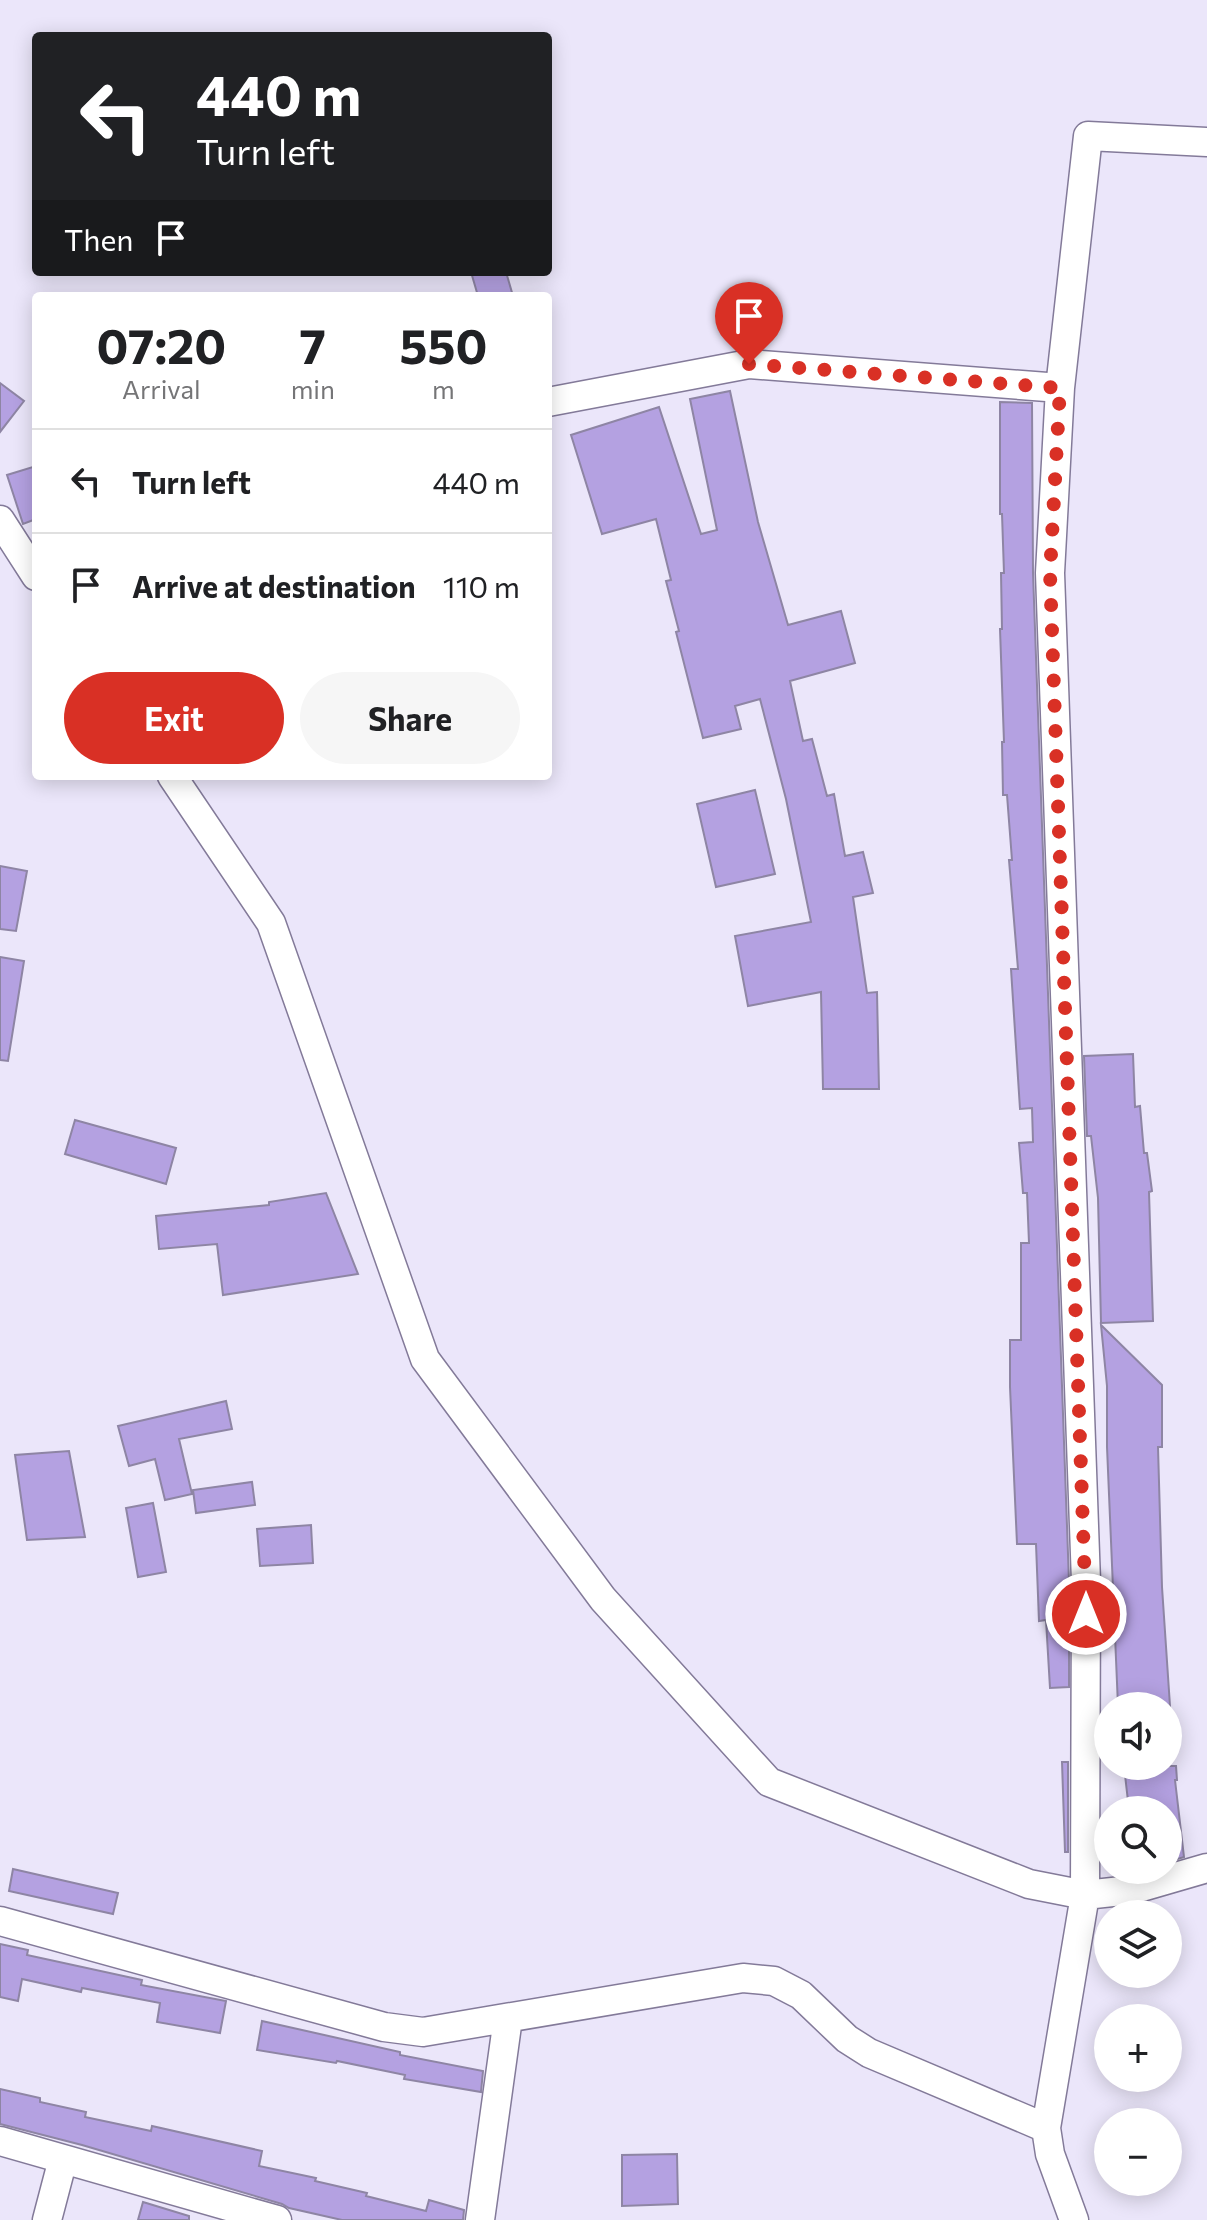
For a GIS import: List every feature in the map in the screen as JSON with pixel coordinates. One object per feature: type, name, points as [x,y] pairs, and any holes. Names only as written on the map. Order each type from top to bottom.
[{"type":"street","points":[[1074,2220],[1050,2154],[1046,2128],[1085,1895],[1086,1582],[1050,573],[1060,388],[1088,136],[1207,142]]},
{"type":"street","points":[[552,401],[749,364],[1060,388]]},
{"type":"street","points":[[0,520],[32,570]]},
{"type":"street","points":[[175,780],[271,923],[425,1359],[603,1599],[769,1782],[1029,1884],[1085,1895],[1131,1890],[1207,1868]]},
{"type":"street","points":[[0,1921],[384,2027],[423,2032],[743,1978],[774,1981],[801,1995],[847,2039],[869,2053],[1046,2128]]},
{"type":"street","points":[[480,2220],[508,2018]]},
{"type":"street","points":[[0,2141],[277,2220]]},
{"type":"street","points":[[47,2220],[63,2159]]},
{"type":"building","points":[[472,276],[507,276],[512,292],[477,292]]},
{"type":"building","points":[[0,383],[24,401],[0,432]]},
{"type":"building","points":[[730,391],[758,522],[788,625],[841,611],[855,663],[790,681],[803,741],[812,739],[827,796],[834,794],[845,856],[863,852],[873,893],[853,897],[867,993],[877,992],[879,1089],[823,1089],[821,992],[748,1006],[735,936],[811,922],[786,799],[760,699],[735,706],[741,729],[703,738],[676,632],[679,631],[666,581],[671,580],[656,519],[602,534],[571,435],[659,407],[701,534],[717,530],[690,399]]},
{"type":"building","points":[[1000,402],[1032,403],[1033,573],[1069,1582],[1069,1687],[1050,1688],[1046,1620],[1039,1621],[1036,1544],[1017,1544],[1010,1387],[1010,1340],[1021,1340],[1021,1243],[1029,1243],[1027,1193],[1023,1193],[1019,1143],[1033,1142],[1032,1108],[1020,1109],[1011,969],[1018,969],[1007,795],[1003,795],[1000,629],[1001,573],[1004,573],[1000,514]]},
{"type":"building","points":[[32,467],[32,521],[23,524],[7,475]]},
{"type":"building","points":[[755,790],[775,874],[716,887],[697,804]]},
{"type":"building","points":[[0,866],[27,871],[16,931],[0,929]]},
{"type":"building","points":[[0,957],[24,961],[8,1061],[0,1060]]},
{"type":"building","points":[[1133,1054],[1135,1107],[1140,1106],[1144,1153],[1147,1153],[1152,1191],[1149,1192],[1153,1321],[1101,1323],[1098,1198],[1091,1136],[1087,1136],[1084,1056]]},
{"type":"building","points":[[75,1120],[176,1148],[166,1184],[65,1154]]},
{"type":"building","points":[[326,1193],[358,1274],[223,1295],[217,1244],[159,1249],[156,1216],[269,1205],[269,1202]]},
{"type":"building","points":[[1101,1325],[1162,1385],[1162,1447],[1158,1447],[1169,1692],[1117,1692],[1107,1386]]},
{"type":"building","points":[[226,1401],[232,1429],[179,1439],[192,1494],[165,1500],[155,1459],[129,1466],[118,1426]]},
{"type":"building","points":[[69,1451],[85,1537],[27,1540],[15,1455]]},
{"type":"building","points":[[252,1482],[255,1505],[196,1513],[193,1490]]},
{"type":"building","points":[[153,1503],[166,1572],[138,1577],[126,1508]]},
{"type":"building","points":[[311,1525],[313,1563],[260,1566],[257,1529]]},
{"type":"building","points":[[1062,1762],[1068,1762],[1068,1852],[1065,1852]]},
{"type":"building","points":[[1126,1780],[1175,1780],[1177,1796],[1127,1796]]},
{"type":"building","points":[[13,1869],[118,1893],[113,1914],[9,1891]]},
{"type":"building","points":[[0,1944],[28,1950],[27,1955],[142,1980],[141,1985],[226,2001],[220,2033],[157,2022],[160,2003],[82,1988],[81,1992],[22,1979],[18,2001],[0,1997]]},
{"type":"building","points":[[262,2021],[400,2052],[400,2055],[483,2071],[481,2092],[404,2079],[405,2075],[337,2061],[257,2050]]},
{"type":"building","points":[[0,2089],[86,2112],[85,2117],[151,2131],[152,2126],[262,2151],[259,2166],[316,2178],[315,2181],[426,2211],[429,2200],[464,2210],[463,2220],[342,2220],[289,2208],[82,2145],[0,2124]]},
{"type":"building","points":[[677,2154],[678,2204],[622,2206],[622,2155]]},
{"type":"building","points":[[143,2202],[189,2216],[189,2220],[138,2220]]},
{"type":"route","points":[[749,364],[1060,388],[1050,573],[1086,1614]]}]
